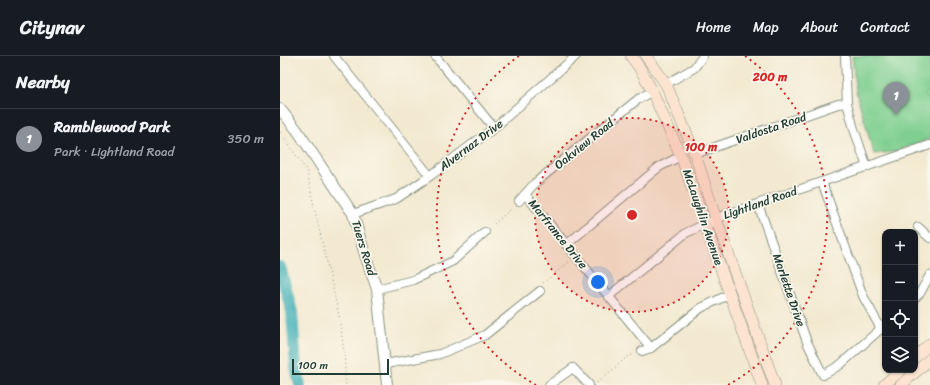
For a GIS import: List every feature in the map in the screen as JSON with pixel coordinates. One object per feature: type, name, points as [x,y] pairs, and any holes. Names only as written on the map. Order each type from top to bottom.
[{"type":"main road","name":"McLaughlin Avenue","points":[[631,56],[641,70],[652,91],[681,156],[762,385]]},
{"type":"main road","name":"McLaughlin Avenue","points":[[646,56],[666,84],[695,154],[716,219],[775,385]]},
{"type":"main road","points":[[918,354],[930,344]]},
{"type":"main road","points":[[901,385],[930,359]]},
{"type":"main road","points":[[884,385],[898,373]]},
{"type":"street","points":[[334,56],[430,176]]},
{"type":"street","points":[[435,56],[494,128]]},
{"type":"street","name":"Alvernaz Drive","points":[[353,214],[396,199],[430,176],[494,128],[576,56]]},
{"type":"street","points":[[666,84],[694,68],[703,56]]},
{"type":"street","points":[[845,56],[847,103],[854,130],[867,167]]},
{"type":"street","name":"Oakview Road","points":[[519,202],[535,183],[637,100],[652,91]]},
{"type":"street","name":"Valdosta Road","points":[[695,154],[838,104],[847,103]]},
{"type":"street","name":"Tuers Road","points":[[280,109],[297,130],[353,214],[377,289],[386,385]]},
{"type":"street","name":"Lightland Road","points":[[609,296],[686,233],[705,223],[930,145]]},
{"type":"street","points":[[566,245],[659,167],[681,156]]},
{"type":"street","points":[[822,182],[863,296],[882,325]]},
{"type":"street","name":"Marfrance Drive","points":[[525,194],[651,348]]},
{"type":"street","name":"Marlette Drive","points":[[758,204],[807,342],[823,375],[840,365],[882,328]]},
{"type":"street","points":[[918,227],[930,238]]},
{"type":"street","points":[[377,289],[413,280],[453,261],[485,232]]},
{"type":"street","points":[[918,295],[930,274]]},
{"type":"street","points":[[384,362],[390,363],[440,354],[485,335],[540,291]]},
{"type":"street","points":[[642,351],[651,348],[701,308],[730,294]]},
{"type":"street","points":[[549,385],[573,368],[593,384]]},
{"type":"path","points":[[930,87],[928,89],[930,98]]},
{"type":"path","points":[[858,127],[864,124],[868,119]]},
{"type":"path","points":[[280,132],[307,171],[339,315],[344,352],[346,385]]},
{"type":"path","points":[[494,224],[511,209]]},
{"type":"path","points":[[543,283],[570,261]]},
{"type":"path","points":[[593,384],[627,357],[632,355]]},
{"type":"green space","points":[[852,56],[930,56],[930,139],[894,152],[874,154],[856,92]]},
{"type":"waterway","points":[[280,267],[292,312],[296,368],[300,385]]},
{"type":"place","name":"Ramblewood Park","points":[[896,115]]}]
